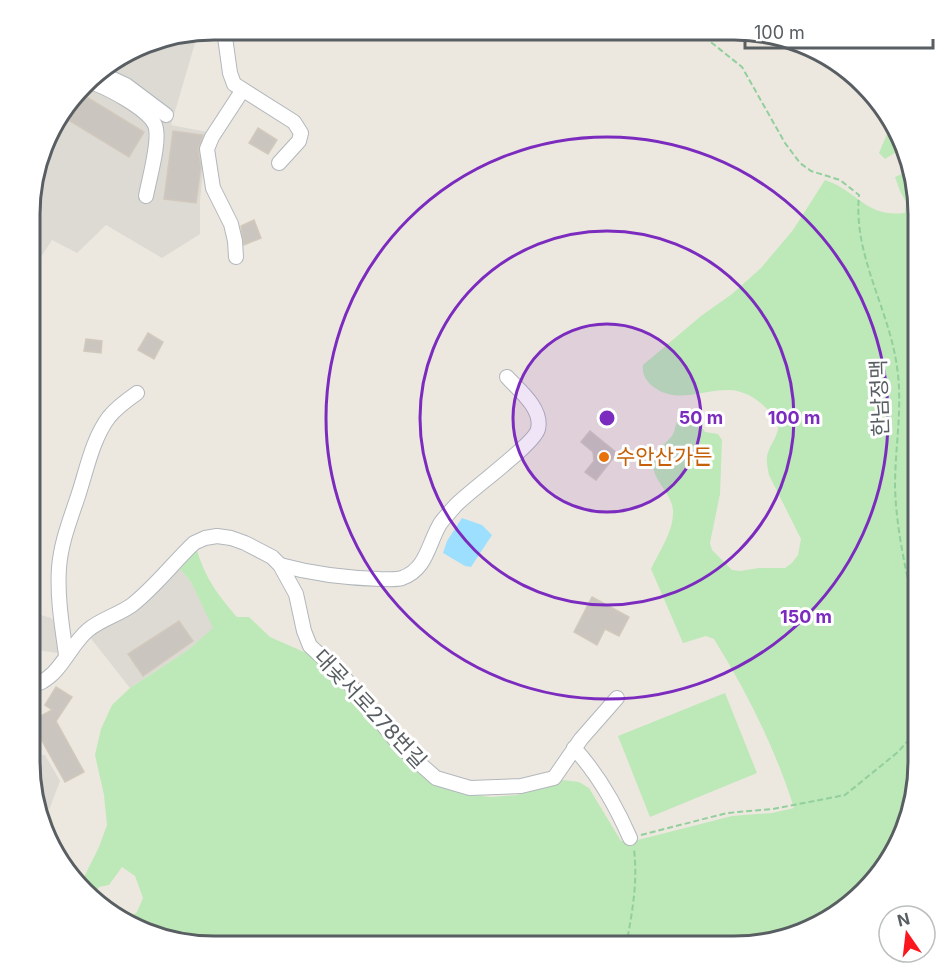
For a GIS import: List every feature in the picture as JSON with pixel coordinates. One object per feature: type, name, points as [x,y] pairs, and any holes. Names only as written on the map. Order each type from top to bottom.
[{"type":"lane","points":[[226,41],[234,84],[294,122],[301,133],[299,141],[279,163]]},
{"type":"lane","points":[[109,77],[126,85],[166,115]]},
{"type":"lane","points":[[99,85],[110,89],[146,115],[155,125],[156,138],[146,196]]},
{"type":"lane","points":[[236,257],[231,224],[213,189],[207,149],[212,137],[242,91]]},
{"type":"lane","name":"대곶서로278번길","points":[[280,565],[317,573],[360,578],[399,579],[413,573],[421,565],[441,524],[456,506],[533,440],[538,430],[539,418],[531,404],[507,377]]},
{"type":"lane","points":[[66,655],[60,613],[58,570],[61,546],[100,433],[109,417],[137,393]]},
{"type":"lane","name":"대곶서로278번길","points":[[41,683],[54,674],[66,655],[89,629],[130,606],[160,580],[194,543],[217,536],[245,543],[272,557],[280,565],[296,594],[304,631],[310,646],[343,676],[402,747],[436,778],[470,788],[521,786],[554,778],[574,748],[617,698]]},
{"type":"lane","points":[[574,748],[588,763],[621,815],[630,838]]},
{"type":"path","name":"한남정맥","points":[[710,41],[742,67],[785,143],[800,163],[811,171],[840,180],[859,195],[859,233],[897,366],[900,393],[896,506],[908,576]]},
{"type":"path","points":[[628,935],[635,887],[634,851],[630,838],[716,816],[772,809],[845,795],[898,752],[908,741]]},
{"type":"shaded area","points":[[195,42],[171,125],[207,132],[200,201],[200,234],[162,258],[106,225],[77,253],[52,240],[41,257],[44,180],[54,148],[70,118],[100,84],[127,64],[158,50]]},
{"type":"shaded area","points":[[180,569],[191,582],[214,628],[188,650],[130,688],[89,636],[147,600]]},
{"type":"shaded area","points":[[41,615],[55,622],[60,647],[57,653],[41,651]]},
{"type":"shaded area","points":[[41,755],[45,755],[60,781],[48,812],[41,773]]},
{"type":"green space","points":[[886,130],[897,152],[885,159],[879,153],[887,134]]},
{"type":"green space","points":[[903,173],[908,203],[908,773],[899,818],[885,849],[865,876],[841,900],[822,912],[780,930],[746,935],[203,935],[158,926],[133,915],[137,912],[143,898],[135,876],[122,867],[109,885],[97,889],[84,876],[107,825],[104,795],[95,755],[101,729],[112,705],[130,688],[188,650],[213,628],[191,582],[180,569],[197,550],[213,586],[237,617],[249,617],[270,637],[322,660],[422,773],[443,788],[465,794],[491,797],[517,795],[563,780],[579,782],[589,788],[621,841],[630,842],[732,816],[772,813],[794,808],[769,742],[726,659],[714,639],[706,636],[683,643],[651,569],[668,535],[673,513],[669,498],[654,472],[654,457],[674,432],[679,417],[685,413],[694,413],[705,432],[718,434],[722,440],[720,494],[710,543],[712,550],[732,570],[785,568],[792,563],[798,555],[801,539],[769,475],[767,463],[768,452],[778,430],[778,422],[773,414],[758,401],[741,392],[720,390],[680,396],[660,391],[647,380],[643,365],[761,268],[793,230],[825,180],[846,190],[871,208],[881,212],[905,213],[906,202],[895,177]]},
{"type":"green space","points":[[725,693],[757,773],[650,817],[618,736]]},
{"type":"water","points":[[462,518],[482,525],[492,535],[471,567],[443,553],[447,541]]},
{"type":"building","points":[[87,97],[144,132],[129,157],[69,120]]},
{"type":"building","points":[[258,128],[277,140],[268,154],[249,143]]},
{"type":"building","points":[[173,131],[203,135],[198,150],[201,167],[196,203],[164,199]]},
{"type":"building","points":[[254,220],[261,238],[244,245],[241,226]]},
{"type":"building","points":[[148,333],[163,342],[154,359],[138,350]]},
{"type":"building","points":[[86,339],[102,341],[101,353],[84,351]]},
{"type":"building","name":"수안산가든","points":[[590,431],[617,453],[596,480],[585,472],[594,461],[593,452],[581,442]]},
{"type":"building","points":[[592,597],[629,617],[619,636],[605,629],[597,645],[574,632]]},
{"type":"building","points":[[179,621],[193,641],[143,676],[128,654]]},
{"type":"building","points":[[56,687],[72,697],[56,721],[84,772],[65,782],[41,739],[41,716],[52,710],[45,705]]},
{"type":"place","name":"수안산가든","points":[[604,457]]}]
